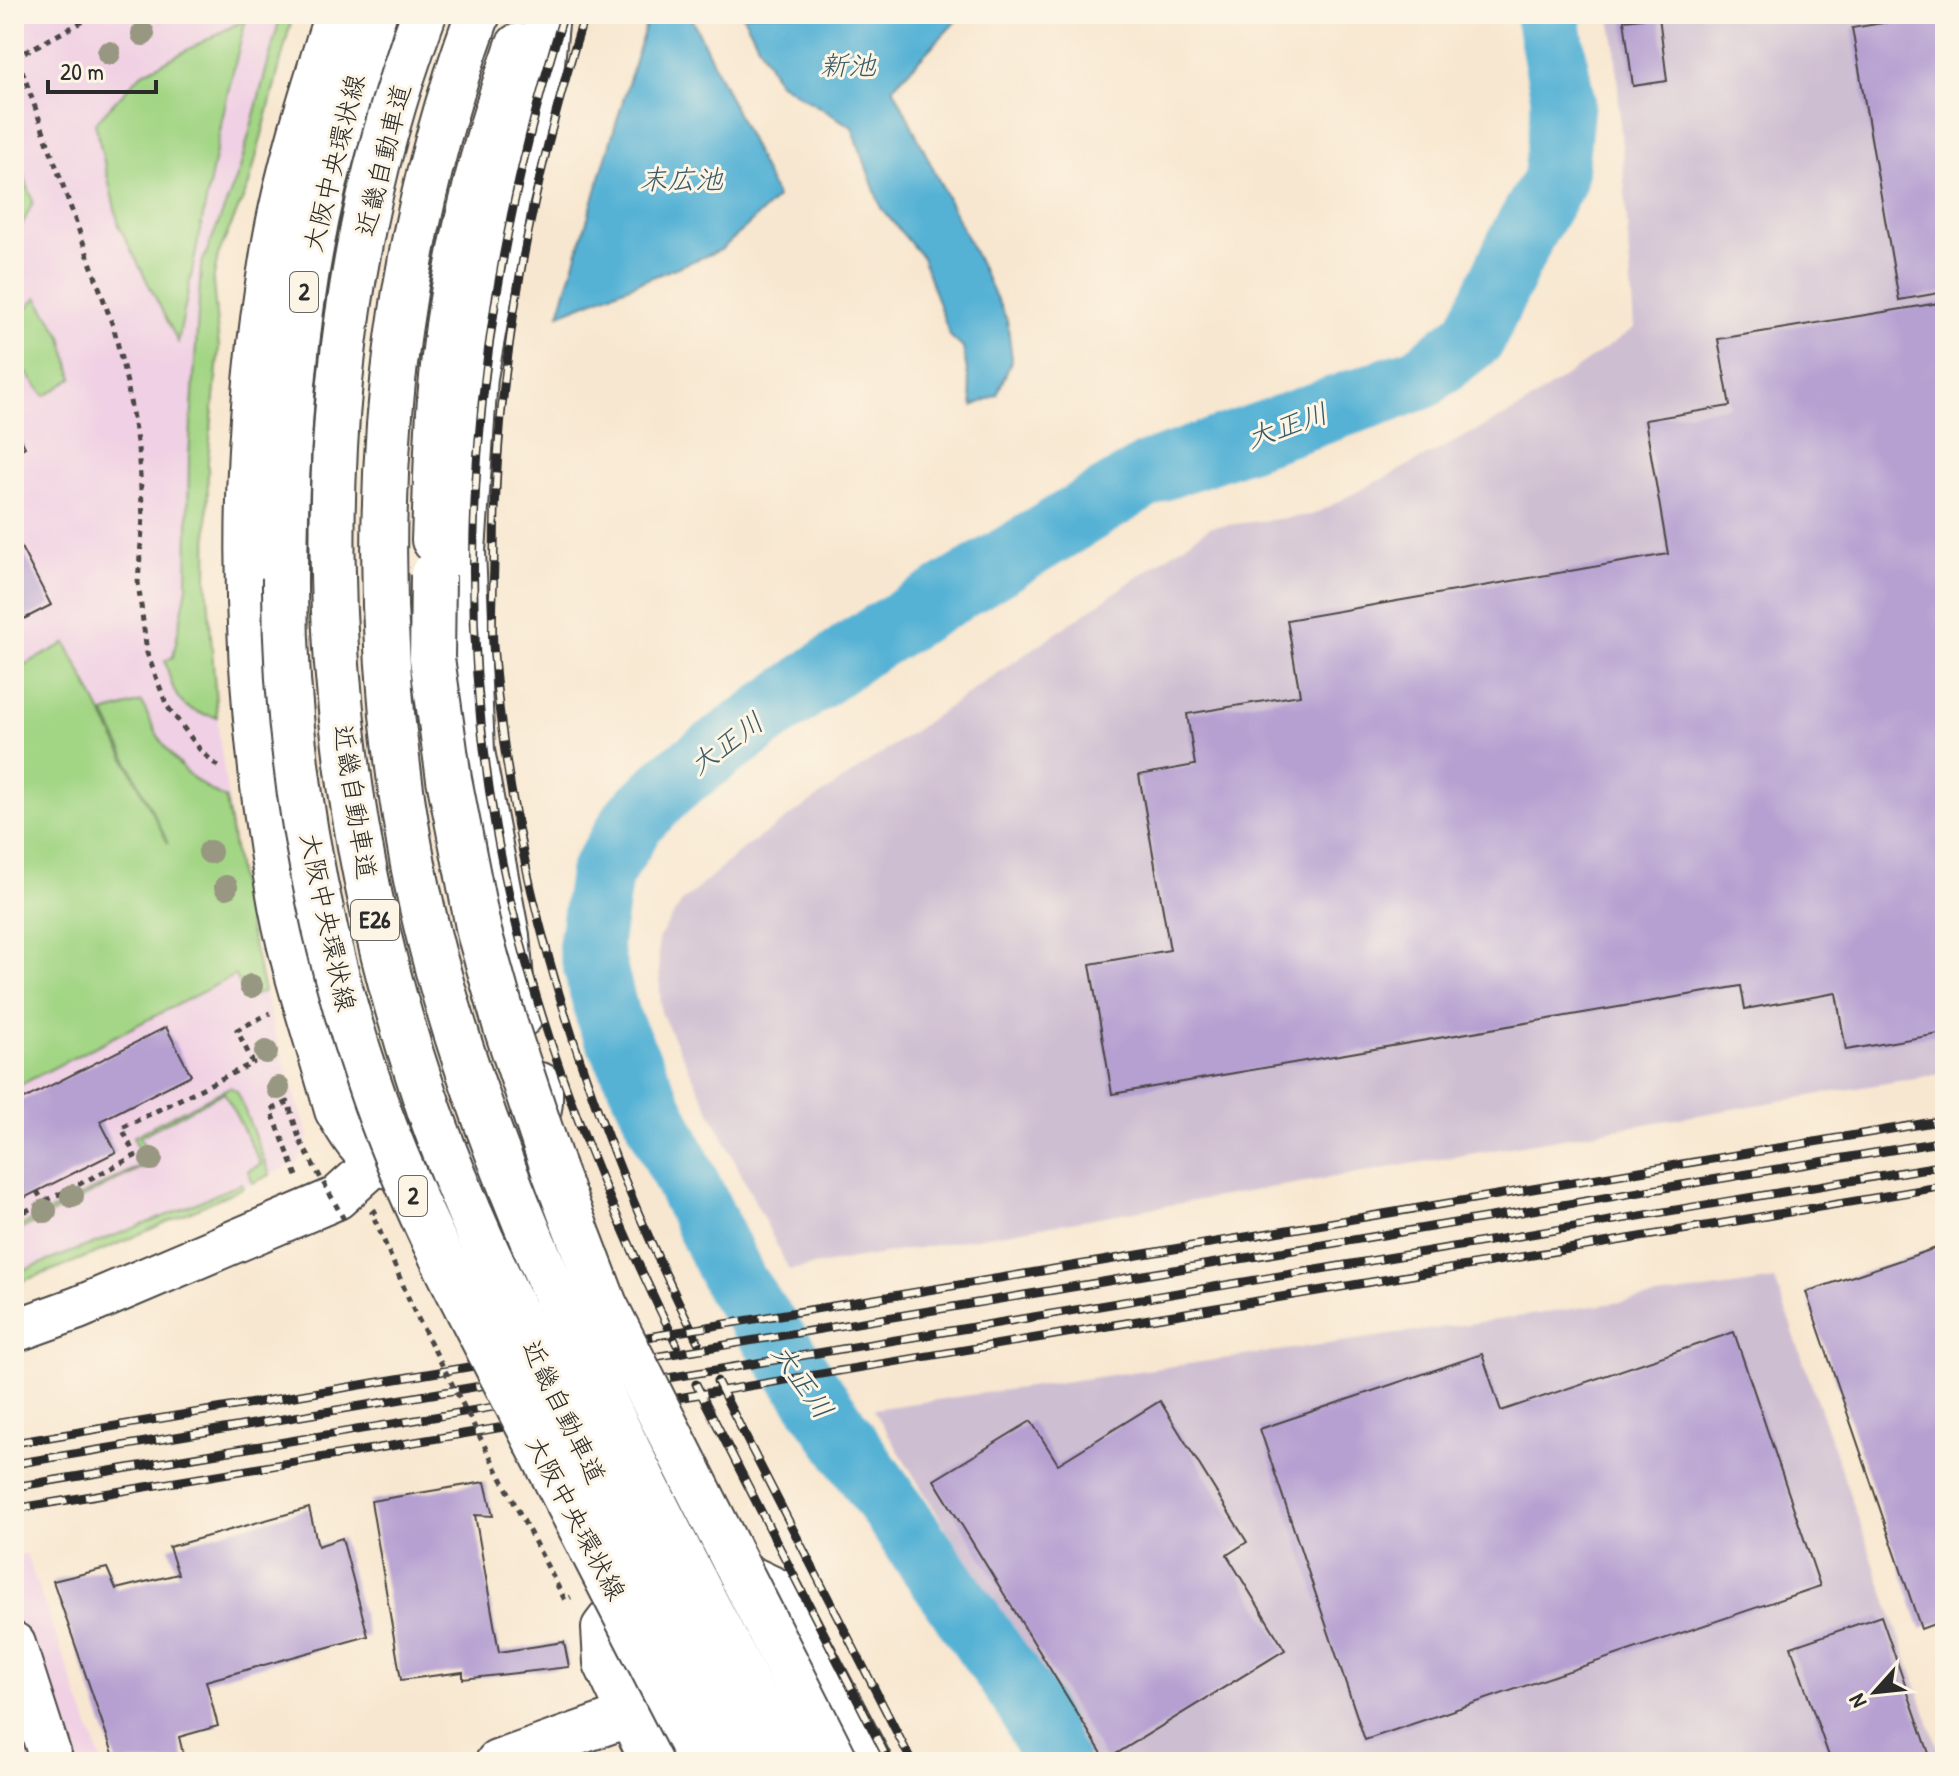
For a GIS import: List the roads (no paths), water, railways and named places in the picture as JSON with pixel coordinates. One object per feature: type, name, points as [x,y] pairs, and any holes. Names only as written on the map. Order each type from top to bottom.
[{"type":"main road","points":[[337,14],[309,102],[276,236],[253,412],[248,589],[263,779],[287,933],[337,1110],[354,1138],[378,1161],[410,1172],[441,1173],[472,1164],[513,1143],[527,1132],[539,1112],[541,1085],[511,980],[507,936],[472,751],[463,551],[475,377],[507,200],[542,63],[547,14]]},
{"type":"main road","name":"大阪中央環状線","points":[[374,14],[323,189],[306,280],[286,457],[285,578],[296,762],[324,921],[368,1082],[408,1185],[452,1281],[701,1762]]},
{"type":"main road","name":"近畿自動車道","points":[[424,14],[381,153],[357,270],[341,380],[334,495],[332,620],[358,852],[389,978],[424,1095],[470,1213],[533,1349],[741,1762]]},
{"type":"main road","name":"近畿自動車道","points":[[478,14],[460,61],[430,173],[406,278],[391,382],[382,499],[384,624],[393,735],[410,847],[438,970],[474,1083],[565,1316],[788,1762]]},
{"type":"main road","points":[[529,14],[482,164],[458,272],[440,397],[432,658],[449,779],[479,932],[505,1024],[554,1171],[605,1305],[836,1762]]},
{"type":"main road","points":[[653,1762],[606,1663],[604,1628],[629,1595],[682,1568],[728,1568],[781,1593],[869,1762]]},
{"type":"street","points":[[14,1331],[78,1308],[337,1198],[378,1161]]},
{"type":"street","points":[[14,1644],[52,1762]]},
{"type":"street","points":[[497,1762],[630,1715]]},
{"type":"water","name":"末広池","points":[[649,14],[690,14],[777,198],[721,250],[559,314]]},
{"type":"water","name":"新池","points":[[742,14],[963,14],[893,87],[1007,320],[1012,359],[997,395],[973,406],[963,348],[950,336],[922,257],[881,208],[852,127],[778,82]]},
{"type":"waterway","name":"大正川","points":[[1056,1762],[1026,1701],[736,1284],[608,1018],[590,947],[601,874],[634,820],[675,780],[859,648],[1152,472],[1421,378],[1475,336],[1523,234],[1555,179],[1563,100],[1547,14]]},
{"type":"railway","points":[[564,14],[533,122],[508,232],[489,342],[478,454],[473,565],[477,677],[489,788],[510,899],[541,1014],[603,1183],[677,1345]]},
{"type":"railway","points":[[585,14],[547,147],[508,350],[496,487],[493,645],[503,736],[518,826],[537,915],[562,1003],[590,1090],[623,1175],[698,1342]]},
{"type":"railway","points":[[14,1443],[1945,1120]]},
{"type":"railway","points":[[14,1464],[1945,1141]]},
{"type":"railway","points":[[14,1487],[1945,1165]]},
{"type":"railway","points":[[14,1509],[1945,1186]]},
{"type":"railway","points":[[717,1381],[912,1762]]},
{"type":"railway","points":[[696,1384],[889,1762]]}]
